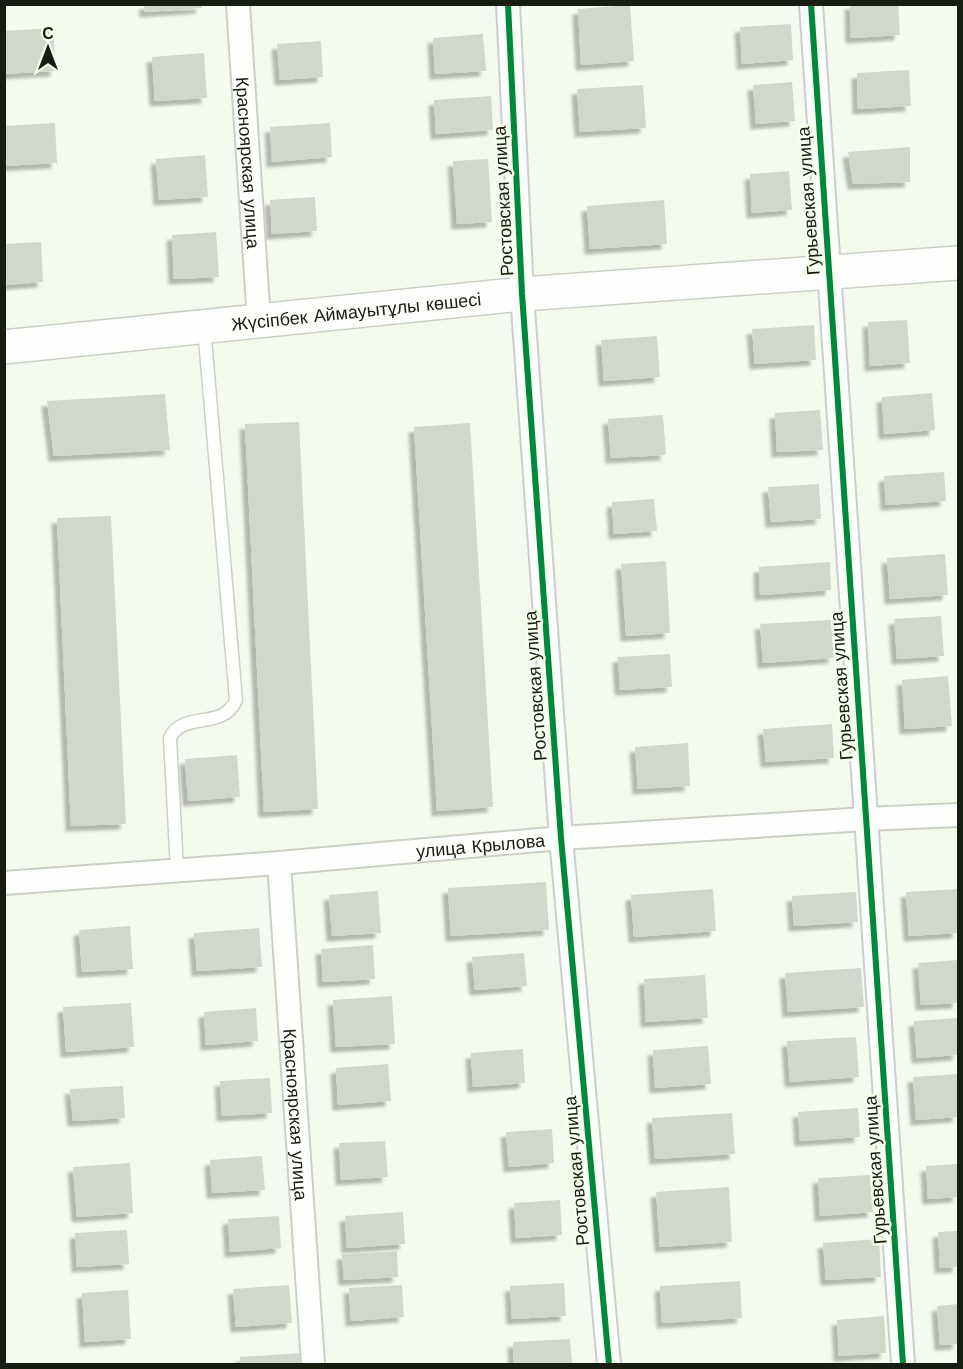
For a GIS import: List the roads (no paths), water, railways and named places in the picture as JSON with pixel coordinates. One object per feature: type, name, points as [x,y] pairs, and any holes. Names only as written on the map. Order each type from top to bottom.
[{"type":"street","name":"Красноярская улица","points":[[238,4],[259,321]]},
{"type":"street","name":"Ростовская улица","points":[[508,4],[522,294],[561,838],[609,1365]]},
{"type":"street","name":"Гурьевская улица","points":[[811,4],[903,1365]]},
{"type":"street","name":"Жүсіпбек Аймауытұлы көшесі","points":[[4,347],[522,294],[958,263]]},
{"type":"street","name":"улица Крылова","points":[[4,883],[279,863],[561,838],[958,815]]},
{"type":"street","name":"Красноярская улица","points":[[279,863],[313,1365]]},
{"type":"lane","points":[[177,869],[170,738],[180,725],[220,717],[229,712],[236,700],[204,327]]}]
